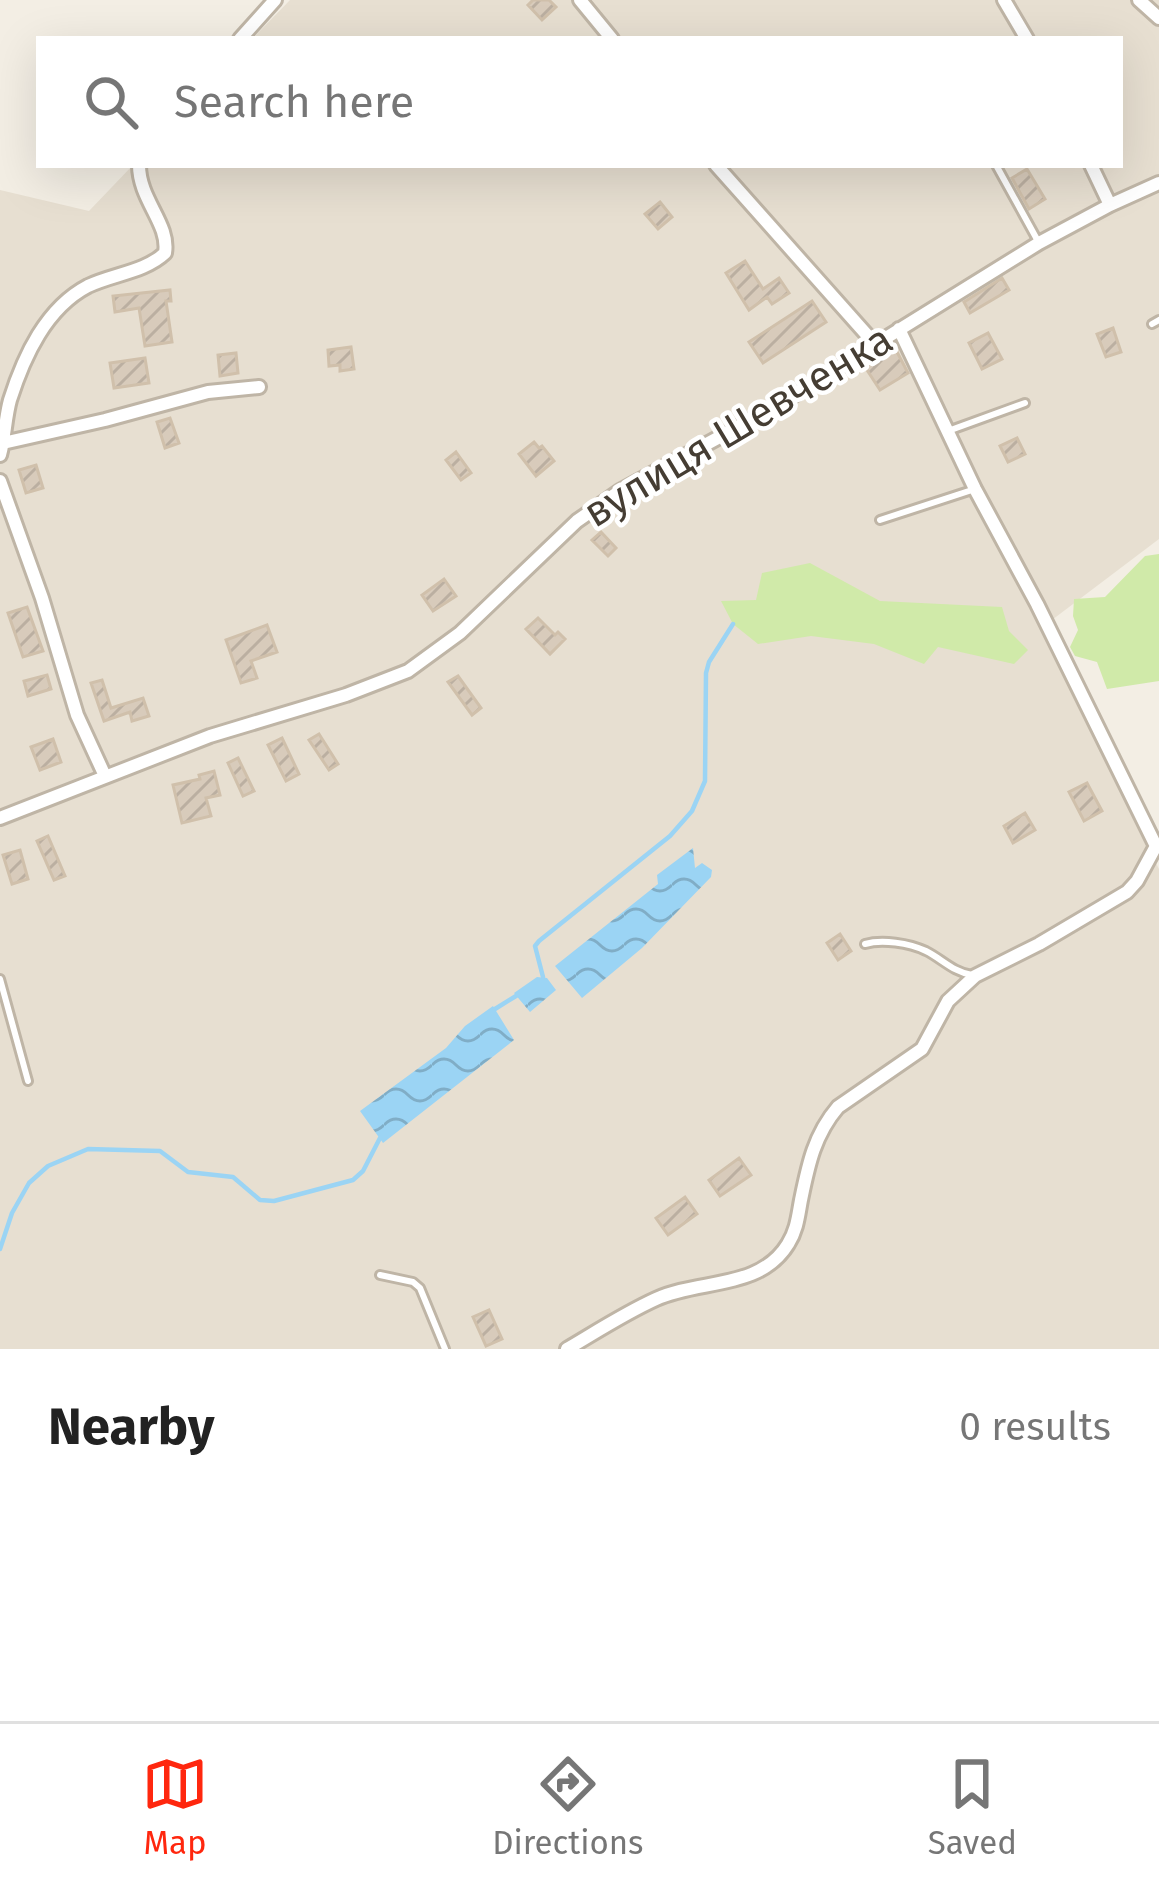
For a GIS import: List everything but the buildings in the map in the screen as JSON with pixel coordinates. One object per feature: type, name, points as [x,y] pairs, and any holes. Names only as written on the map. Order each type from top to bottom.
[{"type":"street","points":[[242,36],[275,0]]},
{"type":"street","points":[[580,0],[610,36]]},
{"type":"street","points":[[1004,0],[1025,36]]},
{"type":"street","points":[[1139,0],[1159,18]]},
{"type":"street","points":[[139,168],[143,194],[166,240],[165,253],[65,300],[47,320],[5,398],[2,449],[208,392],[259,387]]},
{"type":"street","points":[[719,168],[875,344]]},
{"type":"street","points":[[1092,168],[1110,205]]},
{"type":"street","name":"вулиця Шевченка","points":[[0,818],[210,736],[346,695],[408,670],[460,634],[597,506],[773,408],[1039,243],[1157,184]]},
{"type":"street","points":[[567,1349],[653,1300],[731,1281],[769,1264],[796,1228],[809,1162],[829,1118],[847,1099],[922,1049],[948,1001],[975,976],[1116,900],[1137,881],[1156,846],[899,329]]},
{"type":"street","points":[[0,481],[77,716],[105,776]]},
{"type":"lane","points":[[998,168],[1039,243]]},
{"type":"lane","points":[[1157,184],[1159,200]]},
{"type":"lane","points":[[948,431],[1024,403]]},
{"type":"lane","points":[[880,520],[976,489]]},
{"type":"lane","points":[[865,944],[879,941],[921,949],[957,972],[975,976]]},
{"type":"lane","points":[[0,979],[28,1082]]},
{"type":"lane","points":[[380,1275],[420,1288],[445,1349]]},
{"type":"shaded area","points":[[290,0],[1159,0],[1159,539],[1040,629],[1159,869],[1159,1349],[0,1349],[0,190],[89,211],[130,168],[1123,168],[1123,36],[255,36]]},
{"type":"green space","points":[[1159,554],[1159,681],[1107,689],[1097,662],[1075,656],[1070,647],[1078,630],[1074,599],[1105,597],[1145,556]]},
{"type":"green space","points":[[810,563],[880,601],[1002,607],[1009,631],[1028,650],[1014,664],[938,647],[924,664],[874,644],[811,636],[758,644],[733,624],[721,601],[756,600],[762,573]]},
{"type":"water","points":[[693,848],[695,868],[702,863],[712,870],[711,877],[642,948],[582,998],[555,966],[658,884],[657,875]]},
{"type":"water","points":[[537,977],[547,978],[556,990],[530,1012],[514,993]]},
{"type":"water","points":[[493,1006],[514,1040],[383,1143],[360,1111],[446,1048],[465,1026]]},
{"type":"waterway","points":[[543,977],[535,946],[539,941],[670,836],[692,811],[705,781],[706,673],[733,624]]},
{"type":"waterway","points":[[495,1009],[516,996]]},
{"type":"waterway","points":[[0,1249],[29,1183],[48,1166],[88,1149],[160,1151],[188,1172],[233,1177],[260,1200],[274,1201],[353,1180],[380,1138]]}]
